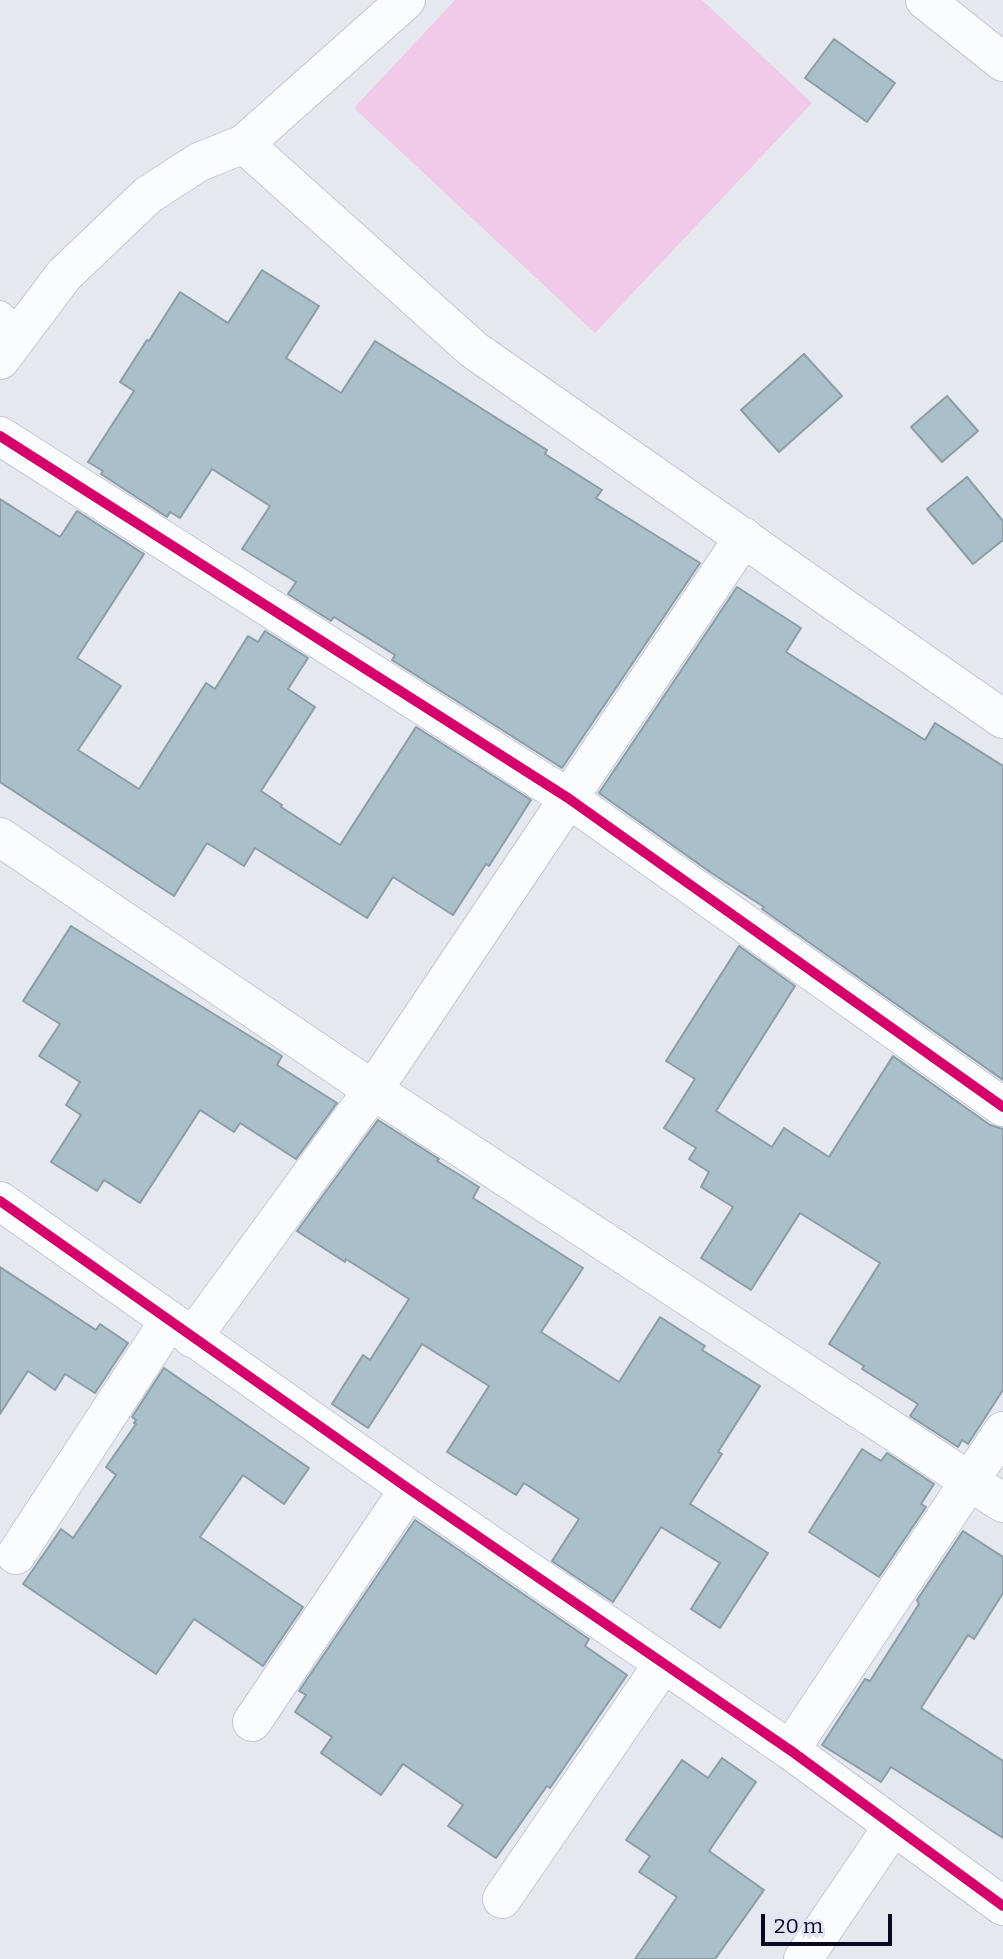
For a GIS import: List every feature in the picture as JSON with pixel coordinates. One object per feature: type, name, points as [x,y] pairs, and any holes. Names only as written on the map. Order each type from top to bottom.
[{"type":"street","points":[[7,335],[64,275],[148,195],[199,162],[244,144],[407,0]]},
{"type":"street","points":[[925,0],[1003,62]]},
{"type":"street","points":[[244,144],[474,350],[1003,719]]},
{"type":"street","points":[[0,436],[568,798],[1003,1107]]},
{"type":"street","points":[[16,1555],[181,1329],[373,1090],[744,537]]},
{"type":"street","points":[[0,837],[373,1090],[1003,1503]]},
{"type":"street","points":[[0,1201],[409,1489],[790,1750],[1003,1906]]},
{"type":"street","points":[[790,1750],[1003,1432]]},
{"type":"street","points":[[252,1722],[409,1489]]},
{"type":"street","points":[[502,1899],[663,1664]]},
{"type":"street","points":[[803,1959],[893,1826]]},
{"type":"shaded area","points":[[455,0],[702,0],[812,103],[595,333],[354,108]]},
{"type":"building","points":[[834,39],[895,83],[867,122],[805,78]]},
{"type":"building","points":[[262,270],[319,306],[286,358],[341,393],[375,341],[547,450],[545,454],[602,490],[596,498],[700,563],[562,768],[392,660],[395,655],[334,617],[331,621],[288,594],[296,582],[242,549],[270,506],[212,469],[180,518],[170,512],[167,517],[101,474],[103,471],[88,462],[134,391],[120,382],[180,292],[228,323]]},
{"type":"building","points":[[804,354],[842,396],[779,452],[741,410]]},
{"type":"building","points":[[947,396],[978,431],[942,462],[911,427]]},
{"type":"building","points":[[967,477],[1003,521],[1003,540],[973,564],[927,509]]},
{"type":"building","points":[[0,499],[60,537],[77,511],[144,554],[77,658],[121,686],[78,750],[139,789],[206,683],[215,689],[248,636],[258,642],[265,631],[308,658],[288,689],[315,707],[261,791],[340,845],[416,727],[531,800],[489,866],[486,864],[453,915],[393,877],[367,918],[255,848],[244,866],[207,843],[174,896],[0,782]]},
{"type":"building","points":[[737,587],[801,628],[786,652],[925,740],[935,723],[1003,766],[1003,1080],[762,909],[764,907],[599,793]]},
{"type":"building","points":[[71,926],[282,1056],[277,1065],[337,1103],[296,1159],[240,1123],[234,1132],[200,1110],[140,1203],[104,1180],[97,1191],[51,1162],[81,1115],[66,1105],[80,1082],[39,1056],[60,1024],[23,1001]]},
{"type":"building","points":[[739,946],[795,986],[716,1111],[772,1147],[784,1128],[829,1157],[893,1056],[990,1125],[1003,1129],[1003,1390],[968,1444],[962,1440],[958,1447],[910,1416],[918,1404],[862,1369],[864,1366],[829,1344],[880,1263],[800,1213],[751,1290],[701,1258],[733,1207],[701,1187],[709,1172],[689,1159],[696,1148],[664,1128],[695,1079],[666,1061]]},
{"type":"building","points":[[378,1120],[479,1187],[473,1198],[583,1268],[541,1332],[619,1382],[660,1317],[705,1346],[702,1350],[760,1386],[718,1452],[722,1454],[690,1504],[768,1553],[720,1628],[691,1609],[720,1563],[661,1527],[613,1602],[552,1561],[579,1519],[524,1483],[516,1495],[447,1452],[489,1386],[422,1344],[368,1428],[332,1404],[363,1355],[370,1360],[409,1299],[297,1231]]},
{"type":"building","points":[[0,1267],[96,1330],[100,1324],[128,1343],[95,1393],[65,1374],[55,1390],[28,1371],[0,1414]]},
{"type":"building","points":[[164,1368],[309,1468],[284,1504],[243,1475],[200,1537],[303,1607],[263,1666],[194,1619],[156,1674],[23,1584],[61,1529],[73,1538],[116,1475],[106,1467],[136,1424],[132,1417]]},
{"type":"building","points":[[862,1449],[881,1461],[887,1453],[934,1484],[921,1504],[926,1507],[879,1577],[809,1532]]},
{"type":"building","points":[[415,1520],[589,1639],[585,1646],[627,1675],[550,1788],[547,1786],[496,1858],[448,1826],[463,1805],[403,1764],[381,1795],[321,1753],[332,1737],[295,1712],[306,1695],[299,1691]]},
{"type":"building","points":[[963,1531],[1003,1557],[1003,1593],[974,1639],[968,1635],[921,1708],[1003,1761],[1003,1838],[891,1767],[881,1782],[822,1745],[865,1679],[870,1681],[919,1604],[917,1600]]},
{"type":"building","points":[[722,1758],[756,1782],[709,1851],[764,1890],[715,1959],[635,1959],[677,1897],[639,1872],[650,1856],[626,1840],[682,1760],[708,1778]]},
{"type":"cycle path","points":[[0,436],[568,798],[1003,1107]]},
{"type":"cycle path","points":[[0,1201],[409,1489],[790,1750],[1003,1906]]}]
